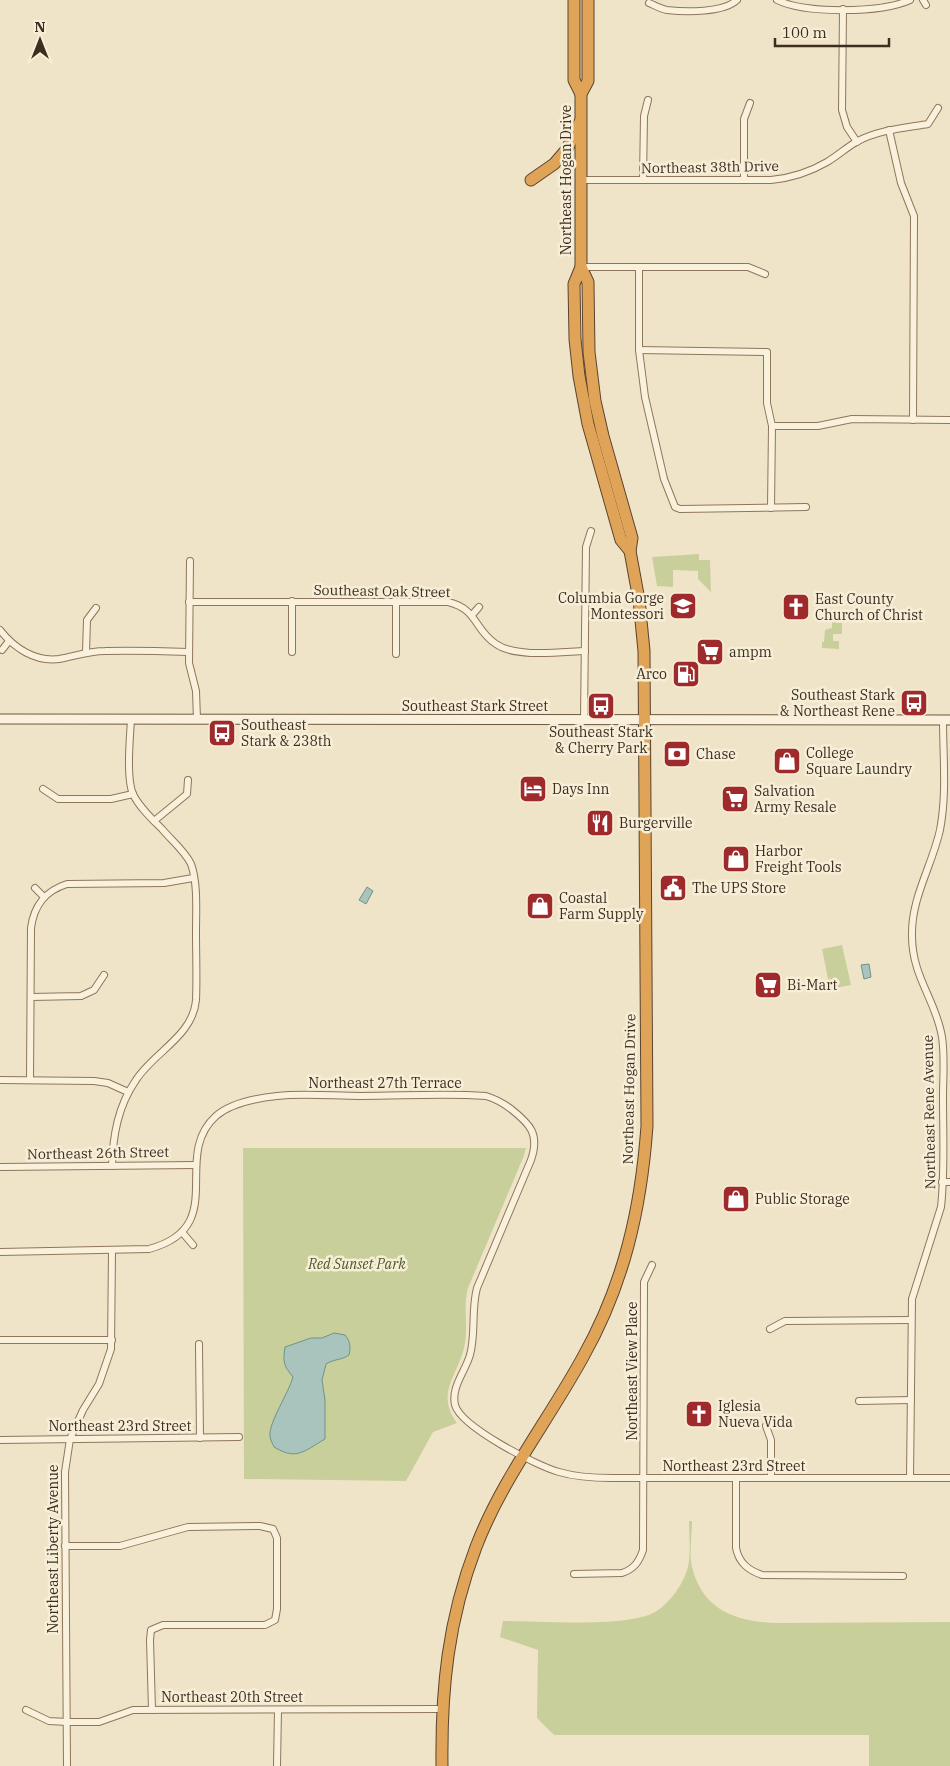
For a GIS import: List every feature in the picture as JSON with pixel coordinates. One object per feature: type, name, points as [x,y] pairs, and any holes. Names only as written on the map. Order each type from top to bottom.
[{"type":"highway","name":"Northeast Hogan Drive","points":[[442,1766],[442,1709],[446,1666],[452,1630],[467,1572],[487,1521],[522,1456],[583,1357],[603,1317],[626,1256],[639,1200],[646,1126],[645,720],[642,627],[630,551],[621,540],[595,452],[583,398],[577,357],[574,284],[581,267],[581,94],[574,80],[574,0]]},
{"type":"highway","name":"Northeast Hogan Drive","points":[[581,94],[588,81],[588,0]]},
{"type":"highway","points":[[531,180],[554,164],[567,149],[581,121]]},
{"type":"main road","name":"Southeast Stark Street","points":[[0,719],[947,720]]},
{"type":"street","points":[[648,3],[666,10],[717,10],[737,0]]},
{"type":"street","points":[[777,0],[794,7],[843,9],[885,8],[910,0]]},
{"type":"street","points":[[843,9],[842,110],[847,126],[856,142]]},
{"type":"street","points":[[643,180],[644,116],[648,100]]},
{"type":"street","points":[[744,180],[744,119],[750,103]]},
{"type":"street","name":"Northeast 38th Drive","points":[[581,180],[744,180],[786,178],[826,163],[856,142],[889,130],[928,124],[938,108]]},
{"type":"street","points":[[889,130],[901,183],[914,216],[913,420]]},
{"type":"street","points":[[581,267],[748,267],[765,274]]},
{"type":"street","points":[[639,267],[639,350],[645,397],[664,479],[675,507],[680,509],[806,507]]},
{"type":"street","points":[[639,350],[767,352],[768,403],[772,426],[771,508]]},
{"type":"street","points":[[772,426],[818,426],[852,419],[950,420]]},
{"type":"street","points":[[584,719],[586,547],[591,531]]},
{"type":"street","points":[[190,561],[189,652],[196,691],[197,719]]},
{"type":"street","name":"Southeast Oak Street","points":[[190,602],[448,602],[465,608],[488,638],[495,644],[512,652],[585,651]]},
{"type":"street","points":[[292,602],[292,652]]},
{"type":"street","points":[[396,602],[396,654]]},
{"type":"street","points":[[472,615],[479,607]]},
{"type":"street","points":[[86,652],[87,620],[96,608]]},
{"type":"street","points":[[0,630],[9,641],[27,654],[44,658],[57,659],[86,652],[104,651],[189,652]]},
{"type":"street","points":[[2,650],[9,641]]},
{"type":"street","points":[[112,1166],[116,1125],[128,1092],[145,1068],[186,1028],[194,1011],[196,984],[195,895],[191,864],[184,853],[154,821],[133,794],[130,780],[131,719]]},
{"type":"street","name":"Northeast Rene Avenue","points":[[910,1478],[912,1299],[941,1207],[942,1182],[942,1038],[939,1023],[914,960],[912,933],[916,904],[935,849],[942,817],[947,720]]},
{"type":"street","points":[[154,821],[187,794],[188,780]]},
{"type":"street","points":[[43,789],[58,799],[111,799],[133,794]]},
{"type":"street","points":[[30,1080],[31,928],[35,910],[44,897],[50,891],[67,884],[164,882],[193,878]]},
{"type":"street","points":[[35,888],[44,897]]},
{"type":"street","points":[[31,997],[81,996],[94,990],[104,976]]},
{"type":"street","points":[[0,1080],[94,1080],[108,1083],[128,1092]]},
{"type":"street","name":"Northeast 27th Terrace","points":[[196,1165],[201,1139],[210,1123],[223,1111],[238,1104],[280,1096],[480,1096],[500,1101],[526,1121]]},
{"type":"street","name":"Northeast 23rd Street","points":[[526,1121],[533,1135],[533,1152],[476,1288],[473,1344],[469,1359],[454,1394],[455,1406],[463,1418],[470,1424],[542,1466],[576,1476],[643,1478],[950,1478]]},
{"type":"street","points":[[0,1252],[149,1250],[158,1247],[182,1232],[192,1218],[196,1200],[196,1165]]},
{"type":"street","name":"Northeast 26th Street","points":[[0,1167],[196,1165]]},
{"type":"street","points":[[942,1182],[950,1182]]},
{"type":"street","points":[[182,1232],[193,1245]]},
{"type":"street","name":"Northeast Liberty Avenue","points":[[67,1766],[64,1472],[70,1439],[83,1410],[104,1374],[112,1340],[112,1251]]},
{"type":"street","name":"Northeast View Place","points":[[574,1574],[622,1573],[629,1571],[636,1566],[643,1550],[644,1282],[652,1265]]},
{"type":"street","points":[[770,1329],[785,1321],[911,1320]]},
{"type":"street","points":[[0,1340],[112,1340]]},
{"type":"street","points":[[199,1344],[200,1438]]},
{"type":"street","points":[[859,1401],[911,1400]]},
{"type":"street","points":[[766,1426],[771,1440],[771,1478]]},
{"type":"street","name":"Northeast 23rd Street","points":[[1,1439],[240,1437]]},
{"type":"street","points":[[736,1478],[736,1548],[738,1557],[752,1572],[762,1575],[903,1576]]},
{"type":"street","points":[[65,1546],[124,1545],[168,1532],[194,1527],[260,1526],[273,1529],[277,1538],[277,1609],[275,1620],[265,1625],[163,1625],[151,1630],[152,1710]]},
{"type":"street","name":"Northeast 20th Street","points":[[26,1710],[49,1721],[99,1722],[126,1712],[152,1710],[442,1709]]},
{"type":"street","points":[[277,1766],[278,1710]]},
{"type":"green space","points":[[699,554],[699,560],[710,560],[711,592],[698,579],[698,571],[673,570],[673,587],[657,586],[652,557]]},
{"type":"green space","points":[[832,622],[842,623],[842,634],[833,634],[833,641],[839,641],[839,649],[822,648],[825,630],[832,628]]},
{"type":"green space","points":[[842,945],[851,985],[830,989],[822,949]]},
{"type":"green space","name":"Red Sunset Park","points":[[243,1148],[526,1148],[468,1288],[465,1343],[448,1392],[448,1402],[457,1423],[433,1432],[406,1481],[244,1479]]},
{"type":"green space","points":[[689,1521],[692,1521],[691,1562],[697,1582],[713,1604],[736,1616],[749,1620],[778,1623],[950,1622],[950,1766],[869,1766],[869,1735],[554,1735],[537,1718],[538,1650],[500,1637],[503,1621],[604,1622],[642,1617],[655,1612],[671,1598],[680,1586],[686,1573],[689,1556]]},
{"type":"water","points":[[367,887],[373,891],[366,904],[359,900]]},
{"type":"water","points":[[869,964],[871,977],[864,979],[861,965]]},
{"type":"water","points":[[334,1333],[345,1335],[350,1349],[349,1355],[326,1364],[322,1380],[325,1400],[325,1439],[300,1453],[295,1454],[282,1451],[274,1447],[270,1431],[293,1377],[284,1363],[285,1347],[311,1338],[322,1338]]},
{"type":"place","name":"Columbia Gorge Montessori","points":[[683,606]]},
{"type":"place","name":"East County Church of Christ","points":[[796,607]]},
{"type":"place","name":"ampm","points":[[710,652]]},
{"type":"place","name":"Arco","points":[[686,674]]},
{"type":"place","name":"Southeast Stark & Northeast Rene","points":[[914,703]]},
{"type":"place","name":"Southeast Stark & Cherry Park","points":[[601,706]]},
{"type":"place","name":"Southeast Stark & 238th","points":[[222,733]]},
{"type":"place","name":"Chase","points":[[677,754]]},
{"type":"place","name":"College Square Laundry","points":[[787,761]]},
{"type":"place","name":"Days Inn","points":[[533,789]]},
{"type":"place","name":"Salvation Army Resale","points":[[735,799]]},
{"type":"place","name":"Burgerville","points":[[600,823]]},
{"type":"place","name":"Harbor Freight Tools","points":[[736,859]]},
{"type":"place","name":"The UPS Store","points":[[673,888]]},
{"type":"place","name":"Coastal Farm Supply","points":[[540,906]]},
{"type":"place","name":"Bi-Mart","points":[[768,985]]},
{"type":"place","name":"Public Storage","points":[[736,1199]]},
{"type":"place","name":"Iglesia Nueva Vida","points":[[699,1414]]}]
